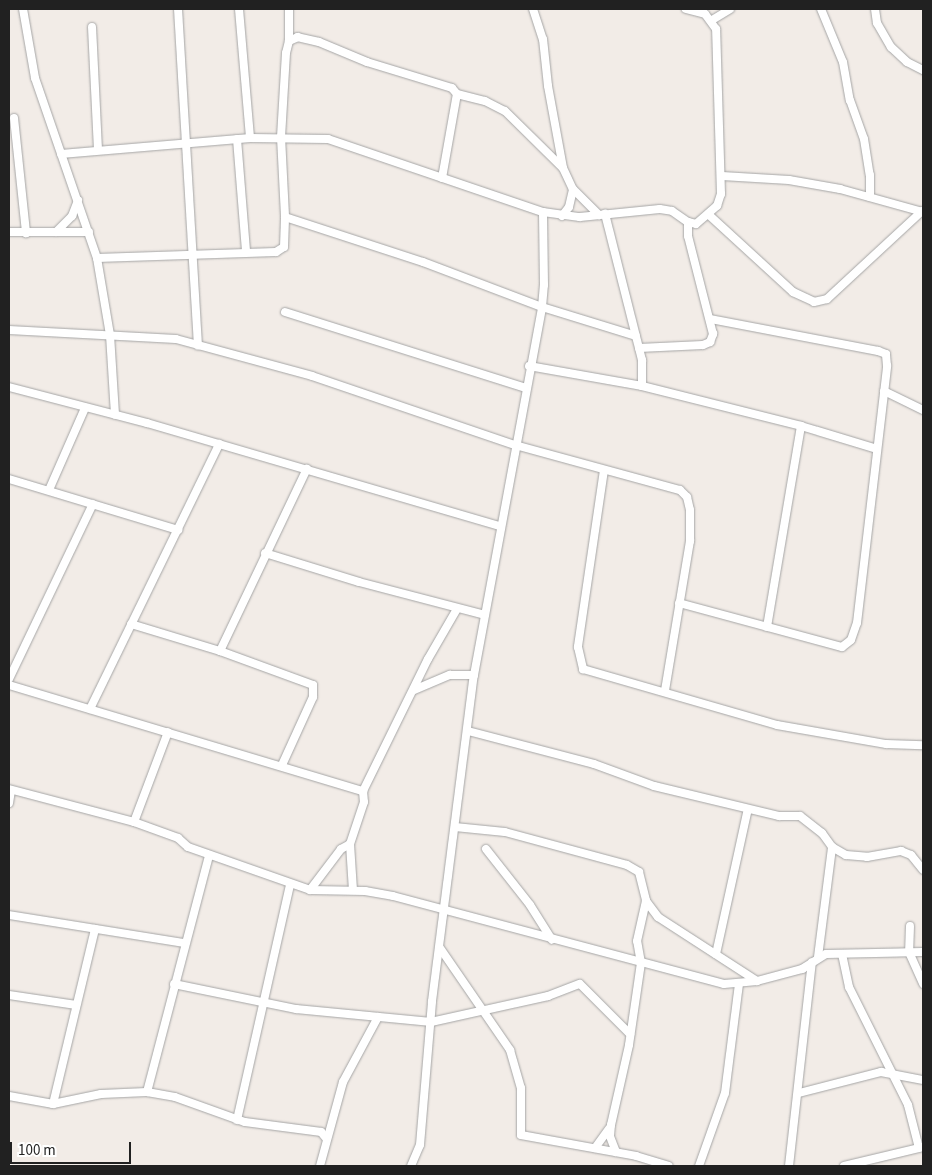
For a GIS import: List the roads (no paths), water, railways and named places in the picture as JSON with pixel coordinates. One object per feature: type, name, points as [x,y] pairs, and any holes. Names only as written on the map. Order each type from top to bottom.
[{"type":"street","points":[[239,9],[250,138]]},
{"type":"street","points":[[96,258],[283,250],[285,217],[281,137],[286,53],[289,41],[289,9]]},
{"type":"street","points":[[533,9],[543,39],[548,86],[563,168],[573,188],[602,215],[639,348],[642,386]]},
{"type":"street","points":[[639,348],[710,342],[713,334],[711,319],[688,236],[692,223],[709,215],[721,194],[722,176],[717,131],[716,29],[712,20],[686,9]]},
{"type":"street","points":[[712,20],[730,9]]},
{"type":"street","points":[[821,9],[842,62],[850,100],[864,139],[870,175],[870,197]]},
{"type":"street","points":[[875,9],[877,23],[891,47],[907,62],[923,70]]},
{"type":"street","points":[[24,11],[35,78],[89,232],[96,258],[110,335],[116,415]]},
{"type":"street","points":[[178,12],[184,143],[194,253],[198,345]]},
{"type":"street","points":[[92,27],[98,149]]},
{"type":"street","points":[[289,41],[298,37],[319,42],[366,62],[426,77],[452,88],[457,94],[485,101],[505,111],[563,168]]},
{"type":"street","points":[[442,178],[457,94]]},
{"type":"street","points":[[14,118],[12,148],[26,233]]},
{"type":"street","points":[[61,154],[98,149],[250,138],[328,139],[543,212],[562,216],[602,215],[660,208],[672,211],[692,223]]},
{"type":"street","points":[[237,139],[246,252]]},
{"type":"street","points":[[722,176],[789,180],[870,197],[922,212]]},
{"type":"street","points":[[562,216],[569,207],[573,188]]},
{"type":"street","points":[[56,232],[72,216],[78,200]]},
{"type":"street","points":[[411,1166],[420,1145],[431,1022],[445,912],[447,874],[455,827],[474,675],[529,366],[542,307],[544,285],[543,212]]},
{"type":"street","points":[[709,215],[793,292],[814,302],[827,299],[922,212]]},
{"type":"street","points":[[285,217],[423,262],[542,307],[636,336]]},
{"type":"street","points":[[9,232],[89,232]]},
{"type":"street","points":[[285,312],[526,388]]},
{"type":"street","points":[[679,603],[842,647],[851,640],[857,623],[884,391],[886,354],[711,319]]},
{"type":"street","points":[[9,330],[176,339],[312,376],[515,445],[680,490],[687,497],[690,541],[665,691]]},
{"type":"street","points":[[529,366],[642,386],[800,426],[877,449]]},
{"type":"street","points":[[9,387],[220,444],[500,526]]},
{"type":"street","points":[[884,391],[923,410]]},
{"type":"street","points":[[49,490],[85,408]]},
{"type":"street","points":[[767,627],[800,426]]},
{"type":"street","points":[[90,709],[220,444]]},
{"type":"street","points":[[220,650],[307,469]]},
{"type":"street","points":[[604,470],[578,660],[582,669],[778,724],[886,744],[923,746]]},
{"type":"street","points":[[9,479],[178,530]]},
{"type":"street","points":[[9,679],[93,504]]},
{"type":"street","points":[[265,553],[457,609],[485,614]]},
{"type":"street","points":[[352,890],[350,844],[364,802],[363,791],[457,609]]},
{"type":"street","points":[[131,624],[220,650],[313,685],[313,697],[282,765]]},
{"type":"street","points":[[414,690],[450,675],[474,675]]},
{"type":"street","points":[[9,685],[282,765],[363,791]]},
{"type":"street","points":[[468,731],[594,764],[654,786],[779,816],[800,816],[822,833],[832,847],[846,854],[867,858],[901,851],[911,855],[923,870]]},
{"type":"street","points":[[134,822],[168,732]]},
{"type":"street","points":[[9,804],[10,789],[134,822],[178,838],[188,847],[209,855],[244,864],[257,873],[310,890],[352,890],[393,896],[445,912],[724,984],[757,981],[802,969],[815,960],[842,954],[923,952]]},
{"type":"street","points":[[716,954],[748,809]]},
{"type":"street","points":[[455,827],[505,832],[627,865],[639,872],[646,901],[658,917],[681,935],[716,954],[757,981]]},
{"type":"street","points":[[310,890],[341,849],[350,844]]},
{"type":"street","points":[[789,1166],[815,960],[832,847]]},
{"type":"street","points":[[486,849],[530,906],[552,940]]},
{"type":"street","points":[[147,1092],[184,943],[209,855]]},
{"type":"street","points":[[237,1120],[290,884]]},
{"type":"street","points":[[616,1152],[610,1136],[611,1125],[630,1034],[641,963],[637,941],[646,901]]},
{"type":"street","points":[[9,915],[184,943]]},
{"type":"street","points":[[910,926],[909,952],[923,984]]},
{"type":"street","points":[[53,1104],[95,929]]},
{"type":"street","points":[[440,948],[510,1050],[518,1073],[521,1135],[616,1152],[670,1166]]},
{"type":"street","points":[[842,954],[849,986],[908,1105],[921,1148],[844,1166]]},
{"type":"street","points":[[174,984],[296,1009],[431,1022],[481,1009],[548,996],[580,984],[630,1034]]},
{"type":"street","points":[[698,1166],[725,1092],[739,984]]},
{"type":"street","points":[[9,995],[76,1005]]},
{"type":"street","points":[[320,1166],[326,1138],[343,1082],[378,1017]]},
{"type":"street","points":[[799,1093],[881,1072],[923,1080]]},
{"type":"street","points":[[9,1096],[53,1104],[101,1094],[147,1092],[175,1097],[237,1120],[321,1132],[326,1138]]},
{"type":"street","points":[[595,1148],[611,1125]]}]
